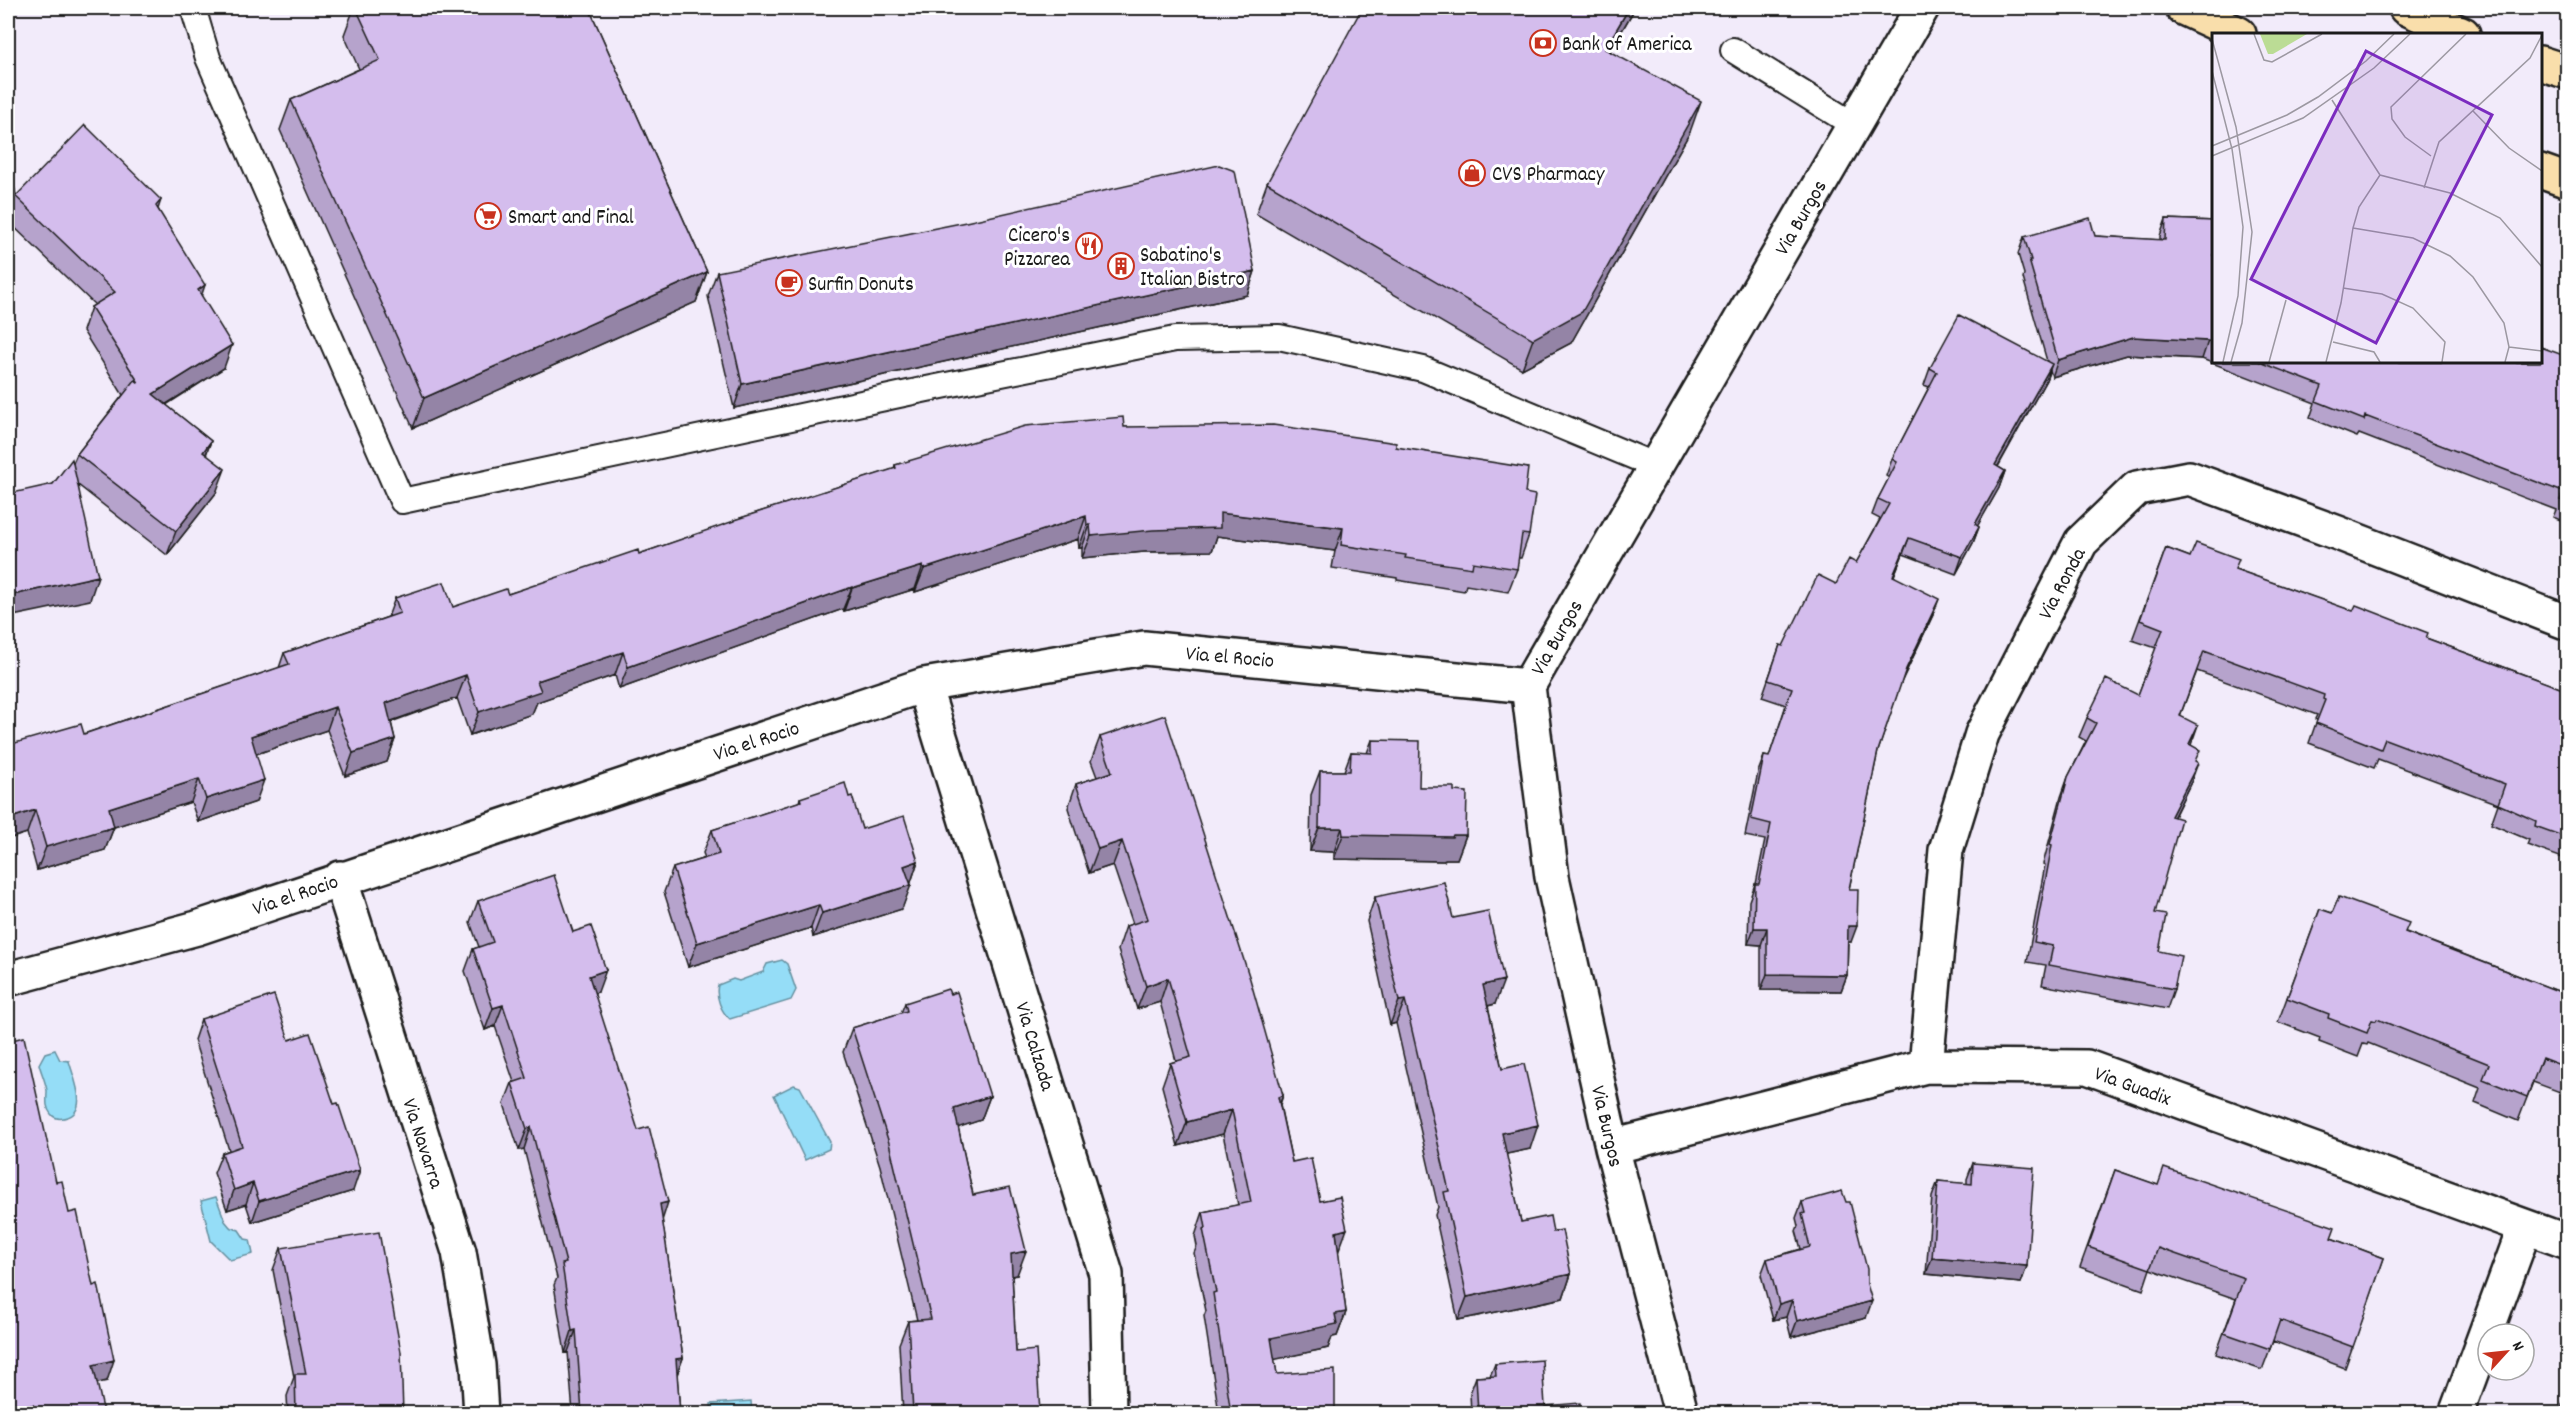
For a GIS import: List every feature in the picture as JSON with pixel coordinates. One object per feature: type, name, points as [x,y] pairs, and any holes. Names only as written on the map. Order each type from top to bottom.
[{"type":"main road","points":[[2183,8],[2237,33]]},
{"type":"main road","points":[[2406,8],[2461,33]]},
{"type":"main road","points":[[2542,63],[2568,72]]},
{"type":"main road","points":[[2542,171],[2568,181]]},
{"type":"street","name":"Via Burgos","points":[[1680,1413],[1612,1147],[1552,877],[1528,686],[1922,8]]},
{"type":"street","name":"Via Ronda","points":[[1926,1066],[1946,850],[1982,734],[2081,542],[2137,489],[2189,478],[2349,537],[2568,623]]},
{"type":"street","name":"Via el Rocio","points":[[8,979],[197,928],[340,878],[924,684],[1144,648],[1528,686]]},
{"type":"street","name":"Via Calzada","points":[[924,684],[1106,1274],[1109,1413]]},
{"type":"street","name":"Via Navarra","points":[[340,878],[459,1252],[478,1365],[481,1413]]},
{"type":"street","name":"Via Guadix","points":[[1612,1147],[1926,1066],[2087,1067],[2568,1242]]},
{"type":"street","points":[[2456,1413],[2525,1227]]},
{"type":"lane","points":[[193,8],[208,58],[402,501],[927,388],[1175,339],[1279,337],[1423,369],[1656,466]]},
{"type":"lane","points":[[1733,50],[1854,125]]},
{"type":"water","points":[[782,960],[787,964],[796,990],[791,1000],[730,1019],[720,1004],[717,994],[718,985],[733,979],[739,981],[763,972],[767,964]]},
{"type":"water","points":[[55,1050],[60,1060],[69,1061],[79,1102],[72,1115],[62,1118],[57,1118],[48,1109],[47,1091],[39,1064],[45,1053]]},
{"type":"water","points":[[794,1085],[800,1087],[830,1142],[829,1149],[805,1160],[774,1095]]},
{"type":"water","points":[[216,1197],[225,1221],[230,1227],[239,1230],[245,1239],[250,1240],[253,1254],[230,1260],[211,1241],[201,1201]]},
{"type":"water","points":[[751,1401],[752,1413],[712,1413],[711,1404]]},
{"type":"building","name":"Smart and Final","points":[[356,8],[589,8],[707,272],[424,398],[291,100],[380,60]]},
{"type":"building","name":"CVS Pharmacy","points":[[1362,8],[1629,8],[1605,49],[1701,101],[1582,312],[1533,339],[1267,183]]},
{"type":"building","points":[[85,125],[161,200],[156,206],[205,285],[198,290],[232,345],[153,394],[211,441],[203,452],[225,469],[176,531],[77,454],[135,380],[139,383],[91,307],[115,292],[8,189],[8,159],[16,196]]},
{"type":"building","points":[[1219,165],[1235,171],[1255,271],[742,384],[717,272],[966,222]]},
{"type":"building","points":[[2090,218],[2095,236],[2165,240],[2166,219],[2212,221],[2212,342],[2133,337],[2058,360],[2024,237]]},
{"type":"building","points":[[1959,315],[2052,364],[1995,465],[2005,471],[1975,524],[1979,527],[1962,557],[1909,538],[1893,576],[1939,599],[1906,669],[1878,751],[1849,889],[1858,889],[1857,926],[1848,926],[1847,975],[1767,974],[1767,928],[1754,928],[1755,884],[1759,884],[1771,824],[1751,819],[1764,756],[1769,757],[1792,688],[1768,680],[1780,645],[1783,646],[1818,575],[1836,584],[1849,559],[1856,563],[1889,504],[1878,499],[1897,462],[1892,459],[1937,372],[1930,368]]},
{"type":"building","points":[[2542,347],[2568,357],[2568,503],[2560,500],[2563,492],[2365,416],[2364,420],[2316,401],[2322,386],[2263,363],[2542,363]]},
{"type":"building","points":[[1123,417],[1124,427],[1273,425],[1396,443],[1396,447],[1528,468],[1525,493],[1535,495],[1529,535],[1522,534],[1517,569],[1473,562],[1472,568],[1341,545],[1343,528],[1220,513],[1220,528],[1153,530],[1091,536],[1086,516],[924,569],[923,566],[852,587],[628,667],[623,652],[537,681],[541,691],[479,712],[466,675],[386,703],[395,739],[353,753],[335,707],[251,736],[264,780],[206,799],[199,779],[109,808],[114,827],[46,847],[35,810],[8,819],[8,745],[81,724],[84,734],[289,664],[284,653],[400,613],[395,598],[444,582],[453,607],[506,589],[508,594],[638,550],[639,554],[734,520],[896,468],[895,465],[1025,426]]},
{"type":"building","points":[[72,459],[98,576],[8,596],[8,494],[53,484]]},
{"type":"building","points":[[2196,543],[2239,559],[2235,569],[2353,611],[2356,605],[2428,633],[2426,638],[2568,691],[2568,838],[2535,826],[2536,821],[2498,804],[2505,784],[2385,739],[2381,749],[2316,723],[2325,700],[2324,695],[2204,651],[2180,716],[2198,725],[2189,744],[2200,750],[2195,761],[2198,763],[2171,816],[2181,819],[2155,913],[2166,915],[2159,951],[2181,956],[2174,989],[2049,965],[2053,946],[2034,942],[2052,845],[2050,844],[2068,777],[2096,723],[2087,718],[2106,679],[2138,695],[2163,629],[2140,620],[2166,548],[2190,557]]},
{"type":"building","points":[[1165,715],[1250,979],[1283,1095],[1278,1097],[1292,1162],[1311,1158],[1320,1201],[1340,1197],[1347,1229],[1336,1232],[1346,1312],[1335,1314],[1337,1324],[1271,1338],[1277,1374],[1335,1370],[1335,1413],[1230,1413],[1213,1293],[1216,1292],[1203,1229],[1206,1228],[1203,1212],[1251,1202],[1232,1110],[1187,1122],[1170,1063],[1191,1057],[1168,978],[1146,986],[1126,926],[1148,919],[1122,841],[1098,849],[1076,784],[1112,772],[1100,737]]},
{"type":"building","points":[[1372,740],[1420,741],[1419,787],[1454,787],[1454,791],[1467,792],[1466,835],[1453,835],[1452,837],[1343,835],[1342,828],[1319,828],[1320,771],[1350,771],[1351,752],[1372,753]]},
{"type":"building","points":[[845,783],[849,797],[852,796],[862,829],[904,816],[918,861],[904,866],[911,885],[822,913],[819,905],[697,943],[673,868],[719,854],[712,830],[801,801],[800,798]]},
{"type":"building","points":[[554,875],[573,932],[591,926],[606,970],[589,976],[638,1130],[649,1127],[668,1202],[660,1204],[683,1358],[676,1359],[680,1413],[582,1413],[576,1330],[572,1331],[562,1264],[566,1263],[531,1127],[527,1129],[512,1083],[527,1078],[503,1005],[493,1008],[473,949],[493,942],[478,901]]},
{"type":"building","points":[[1444,882],[1453,918],[1488,911],[1504,980],[1483,985],[1502,1069],[1524,1064],[1538,1125],[1502,1133],[1521,1222],[1550,1216],[1553,1232],[1562,1230],[1571,1274],[1467,1297],[1444,1192],[1449,1191],[1405,1000],[1399,1001],[1375,897]]},
{"type":"building","points":[[2339,897],[2409,923],[2405,932],[2568,995],[2568,1068],[2542,1058],[2527,1097],[2483,1079],[2489,1064],[2377,1019],[2372,1020],[2367,1033],[2328,1018],[2329,1014],[2287,998],[2320,909],[2332,913]]},
{"type":"building","points":[[948,989],[950,994],[957,992],[990,1096],[954,1108],[973,1195],[1010,1187],[1026,1251],[1011,1254],[1016,1352],[1036,1350],[1040,1412],[913,1413],[908,1321],[931,1319],[889,1143],[852,1028],[907,1011],[905,1003]]},
{"type":"building","points":[[274,995],[289,1040],[310,1033],[334,1104],[338,1103],[360,1170],[259,1201],[253,1183],[234,1190],[222,1153],[242,1146],[201,1019]]},
{"type":"building","points":[[24,1037],[56,1182],[62,1181],[69,1213],[77,1211],[93,1286],[98,1284],[114,1360],[93,1365],[104,1413],[31,1413],[33,1405],[9,1410],[8,1041]]},
{"type":"building","points":[[1973,1163],[2034,1168],[2027,1266],[1932,1258],[1938,1181],[1972,1184]]},
{"type":"building","points":[[2164,1168],[2335,1227],[2331,1238],[2384,1258],[2353,1347],[2280,1320],[2270,1349],[2224,1333],[2244,1278],[2158,1248],[2150,1269],[2088,1247],[2115,1170],[2158,1185]]},
{"type":"building","points":[[1842,1191],[1846,1202],[1850,1202],[1867,1269],[1867,1284],[1872,1301],[1797,1321],[1792,1300],[1779,1304],[1767,1259],[1810,1247],[1802,1214],[1805,1213],[1802,1202]]},
{"type":"building","points":[[379,1232],[401,1352],[403,1413],[296,1413],[295,1374],[306,1374],[281,1248]]},
{"type":"building","points":[[1542,1360],[1545,1406],[1580,1403],[1581,1413],[1478,1413],[1476,1377],[1496,1376],[1495,1364]]},
{"type":"building","points":[[2568,1390],[2568,1413],[2559,1413]]},
{"type":"place","name":"Bank of America","points":[[1543,43]]},
{"type":"place","name":"CVS Pharmacy","points":[[1472,173]]},
{"type":"place","name":"Smart and Final","points":[[488,216]]},
{"type":"place","name":"Cicero's Pizzarea","points":[[1089,246]]},
{"type":"place","name":"Sabatino's Italian Bistro","points":[[1121,266]]},
{"type":"place","name":"Surfin Donuts","points":[[789,283]]}]
